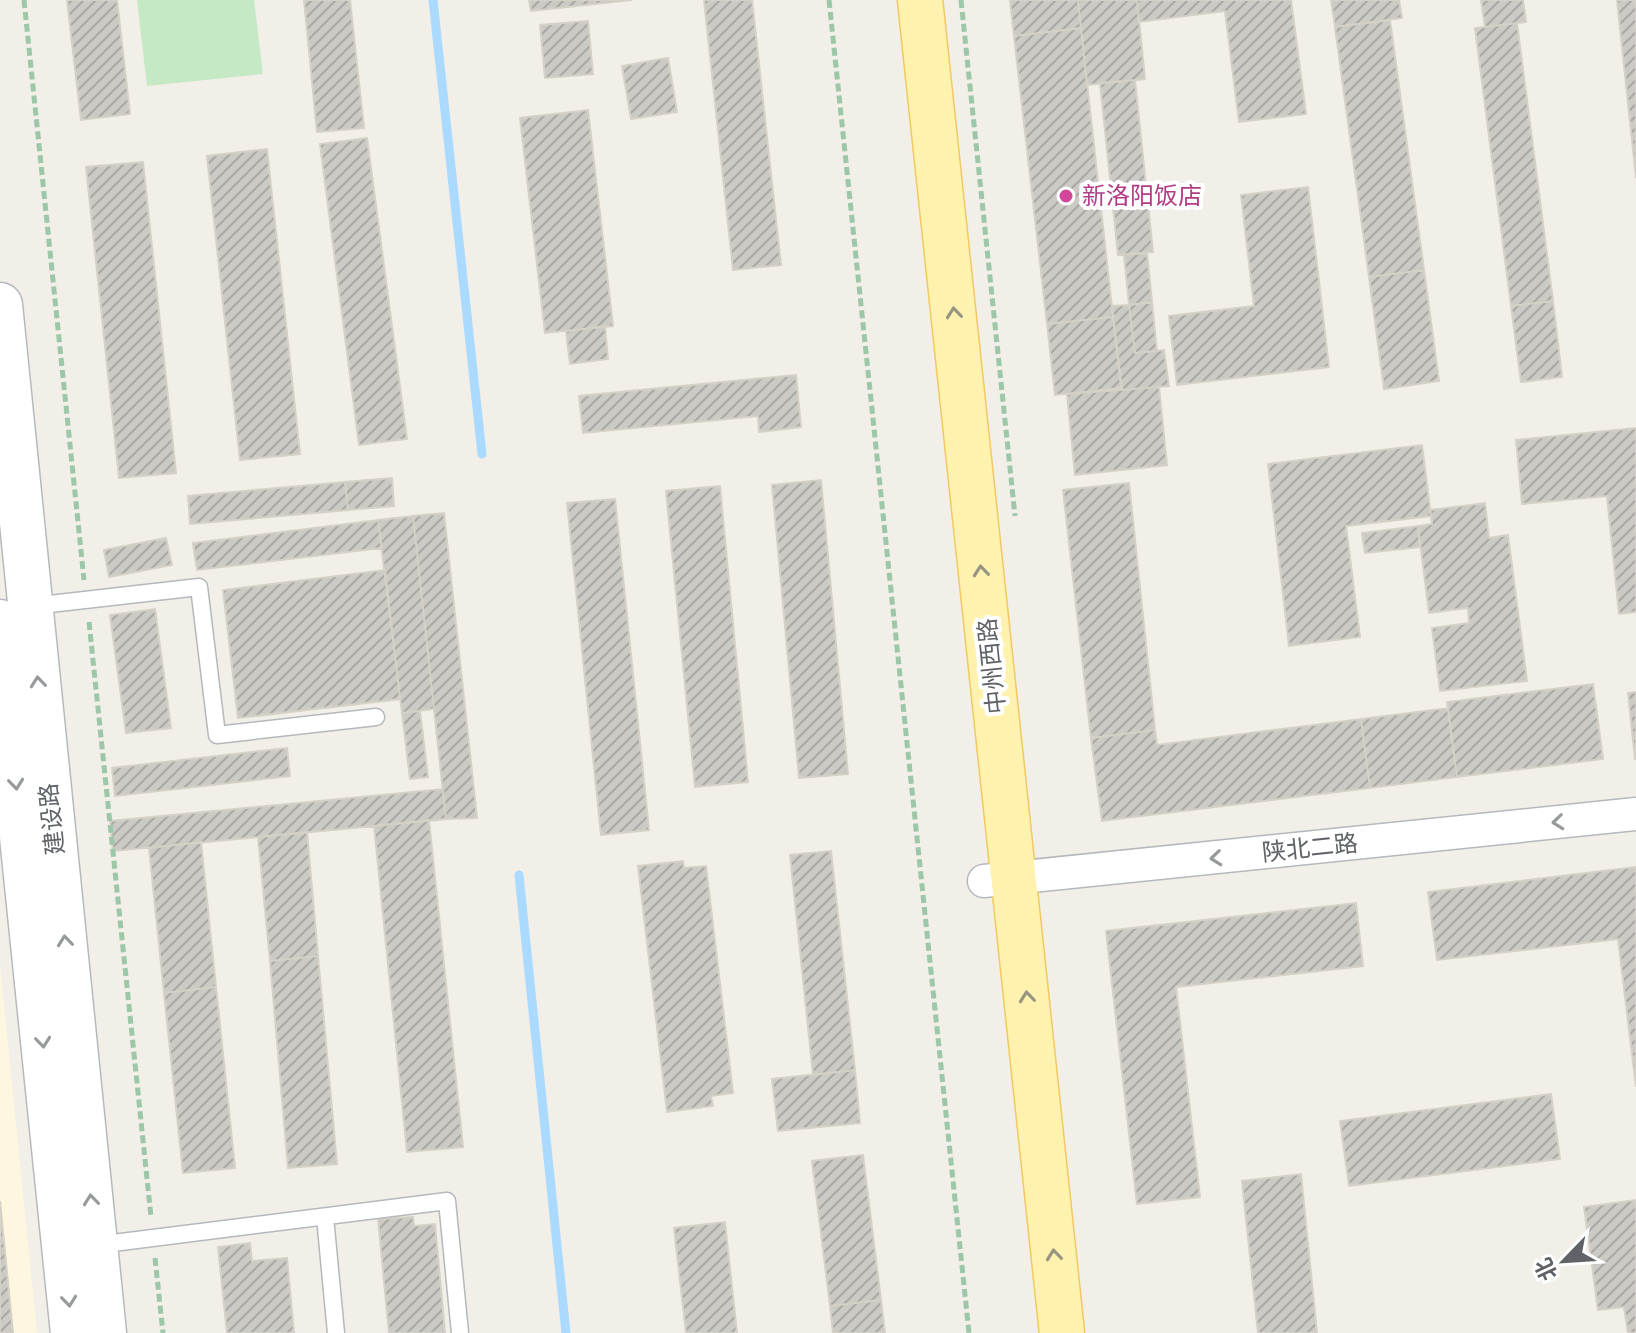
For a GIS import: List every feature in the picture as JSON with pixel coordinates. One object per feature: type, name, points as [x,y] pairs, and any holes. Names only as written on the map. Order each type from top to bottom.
[{"type":"main road","name":"中州西路","points":[[891,0],[999,880],[1062,1333]]},
{"type":"main road","name":"中州西路","points":[[920,0],[999,880],[1031,1333]]},
{"type":"street","name":"建设路","points":[[0,305],[15,614],[73,1333]]},
{"type":"street","name":"建设路","points":[[15,614],[104,1333]]},
{"type":"street","name":"陕北二路","points":[[999,880],[1636,814]]},
{"type":"lane","points":[[15,614],[87,600],[199,587],[217,735],[376,717]]},
{"type":"lane","points":[[95,1246],[447,1201],[460,1333]]},
{"type":"lane","points":[[325,1217],[336,1333]]},
{"type":"path","points":[[24,0],[163,1333]]},
{"type":"path","points":[[829,0],[969,1333]]},
{"type":"shaded area","points":[[0,966],[37,1333],[0,1333]]},
{"type":"green space","points":[[137,0],[254,0],[263,74],[147,86]]},
{"type":"building","points":[[67,0],[117,0],[130,114],[81,120]]},
{"type":"building","points":[[304,0],[350,0],[364,128],[317,132]]},
{"type":"building","points":[[529,0],[632,0],[531,11]]},
{"type":"building","points":[[704,0],[752,0],[781,265],[733,270]]},
{"type":"building","points":[[1010,0],[1078,0],[1081,28],[1014,36]]},
{"type":"building","points":[[1078,0],[1137,0],[1145,79],[1087,85]]},
{"type":"building","points":[[1137,0],[1291,0],[1306,114],[1239,122],[1225,11],[1139,22]]},
{"type":"building","points":[[1331,0],[1399,0],[1402,18],[1335,27]]},
{"type":"building","points":[[1481,0],[1523,0],[1526,22],[1485,27]]},
{"type":"building","points":[[1617,0],[1636,0],[1636,178]]},
{"type":"building","points":[[1390,20],[1424,270],[1369,277],[1335,27]]},
{"type":"building","points":[[588,21],[593,74],[545,78],[540,25]]},
{"type":"building","points":[[1517,23],[1553,301],[1511,306],[1475,28]]},
{"type":"building","name":"新洛阳饭店","points":[[1081,28],[1113,317],[1047,324],[1014,36]]},
{"type":"building","points":[[668,58],[677,112],[631,119],[622,66]]},
{"type":"building","points":[[1135,80],[1153,252],[1118,255],[1100,83]]},
{"type":"building","points":[[588,110],[613,326],[545,333],[520,118]]},
{"type":"building","points":[[367,138],[407,439],[359,445],[320,144]]},
{"type":"building","points":[[267,149],[300,454],[240,460],[207,156]]},
{"type":"building","points":[[143,162],[176,473],[119,478],[86,167]]},
{"type":"building","points":[[1308,187],[1329,367],[1177,385],[1169,316],[1254,306],[1241,195]]},
{"type":"building","points":[[1147,253],[1152,302],[1129,305],[1124,255]]},
{"type":"building","points":[[1424,270],[1439,381],[1384,389],[1369,277]]},
{"type":"building","points":[[1553,301],[1562,377],[1521,382],[1511,306]]},
{"type":"building","points":[[1152,302],[1157,351],[1135,353],[1129,305]]},
{"type":"building","points":[[1129,305],[1135,353],[1164,350],[1169,386],[1122,390],[1112,306]]},
{"type":"building","points":[[1113,317],[1121,388],[1055,395],[1047,324]]},
{"type":"building","points":[[605,326],[608,359],[570,364],[566,331]]},
{"type":"building","points":[[796,375],[801,427],[759,432],[758,416],[583,433],[579,396]]},
{"type":"building","points":[[1159,387],[1167,465],[1075,475],[1067,394]]},
{"type":"building","points":[[1636,428],[1636,612],[1619,614],[1607,496],[1522,504],[1516,440]]},
{"type":"building","points":[[1422,445],[1431,516],[1346,526],[1360,637],[1289,646],[1268,464]]},
{"type":"building","points":[[392,478],[394,506],[348,510],[345,482]]},
{"type":"building","points":[[821,480],[848,774],[799,778],[772,485]]},
{"type":"building","points":[[345,482],[348,510],[190,524],[188,496]]},
{"type":"building","points":[[1129,483],[1155,730],[1091,738],[1063,490]]},
{"type":"building","points":[[720,486],[748,782],[695,787],[666,491]]},
{"type":"building","points":[[615,499],[649,830],[601,835],[567,503]]},
{"type":"building","points":[[1485,503],[1489,538],[1508,535],[1527,681],[1440,691],[1432,628],[1469,623],[1468,608],[1429,613],[1418,526],[1432,524],[1430,510]]},
{"type":"building","points":[[444,513],[477,818],[446,819],[413,516]]},
{"type":"building","points":[[413,516],[434,709],[402,713],[378,520]]},
{"type":"building","points":[[378,520],[382,548],[197,570],[193,543]]},
{"type":"building","points":[[1418,526],[1420,547],[1365,553],[1362,533]]},
{"type":"building","points":[[166,538],[172,565],[109,577],[104,550]]},
{"type":"building","points":[[385,570],[400,699],[238,718],[223,590]]},
{"type":"building","points":[[155,609],[171,728],[126,733],[110,615]]},
{"type":"building","points":[[1593,684],[1603,759],[1457,777],[1447,702]]},
{"type":"building","points":[[1636,692],[1636,759],[1635,759],[1628,693]]},
{"type":"building","points":[[1448,708],[1457,777],[1370,788],[1361,719]]},
{"type":"building","points":[[420,711],[428,777],[410,779],[402,713]]},
{"type":"building","points":[[1361,719],[1370,788],[1102,821],[1091,738],[1155,730],[1157,745]]},
{"type":"building","points":[[287,748],[290,776],[115,796],[112,768]]},
{"type":"building","points":[[443,789],[446,819],[113,851],[110,821]]},
{"type":"building","points":[[429,820],[463,1147],[407,1152],[374,826]]},
{"type":"building","points":[[307,832],[318,956],[270,961],[258,837]]},
{"type":"building","points":[[201,842],[216,987],[164,993],[149,848]]},
{"type":"building","points":[[831,851],[855,1070],[813,1075],[790,855]]},
{"type":"building","points":[[683,861],[684,868],[706,866],[733,1093],[711,1096],[713,1106],[667,1112],[638,866]]},
{"type":"building","points":[[1636,867],[1636,1087],[1618,939],[1437,960],[1428,892]]},
{"type":"building","points":[[1356,903],[1363,966],[1176,987],[1200,1197],[1137,1204],[1106,931]]},
{"type":"building","points":[[318,956],[337,1164],[288,1168],[270,961]]},
{"type":"building","points":[[216,987],[235,1168],[183,1173],[164,993]]},
{"type":"building","points":[[855,1070],[860,1123],[778,1131],[772,1079]]},
{"type":"building","points":[[1551,1094],[1560,1159],[1349,1186],[1340,1121]]},
{"type":"building","points":[[863,1155],[881,1300],[830,1306],[812,1161]]},
{"type":"building","points":[[1301,1174],[1317,1333],[1258,1333],[1242,1181]]},
{"type":"building","points":[[1636,1200],[1636,1333],[1628,1333],[1624,1307],[1598,1310],[1584,1207]]},
{"type":"building","points":[[0,1201],[13,1333],[0,1333]]},
{"type":"building","points":[[413,1217],[414,1226],[435,1224],[445,1333],[389,1333],[378,1219]]},
{"type":"building","points":[[725,1222],[737,1333],[686,1333],[674,1228]]},
{"type":"building","points":[[250,1243],[252,1261],[287,1258],[294,1333],[227,1333],[218,1247]]},
{"type":"building","points":[[881,1300],[885,1333],[833,1333],[830,1306]]},
{"type":"waterway","points":[[433,0],[482,454]]},
{"type":"waterway","points":[[519,875],[566,1333]]},
{"type":"place","name":"新洛阳饭店","points":[[1066,196]]}]
